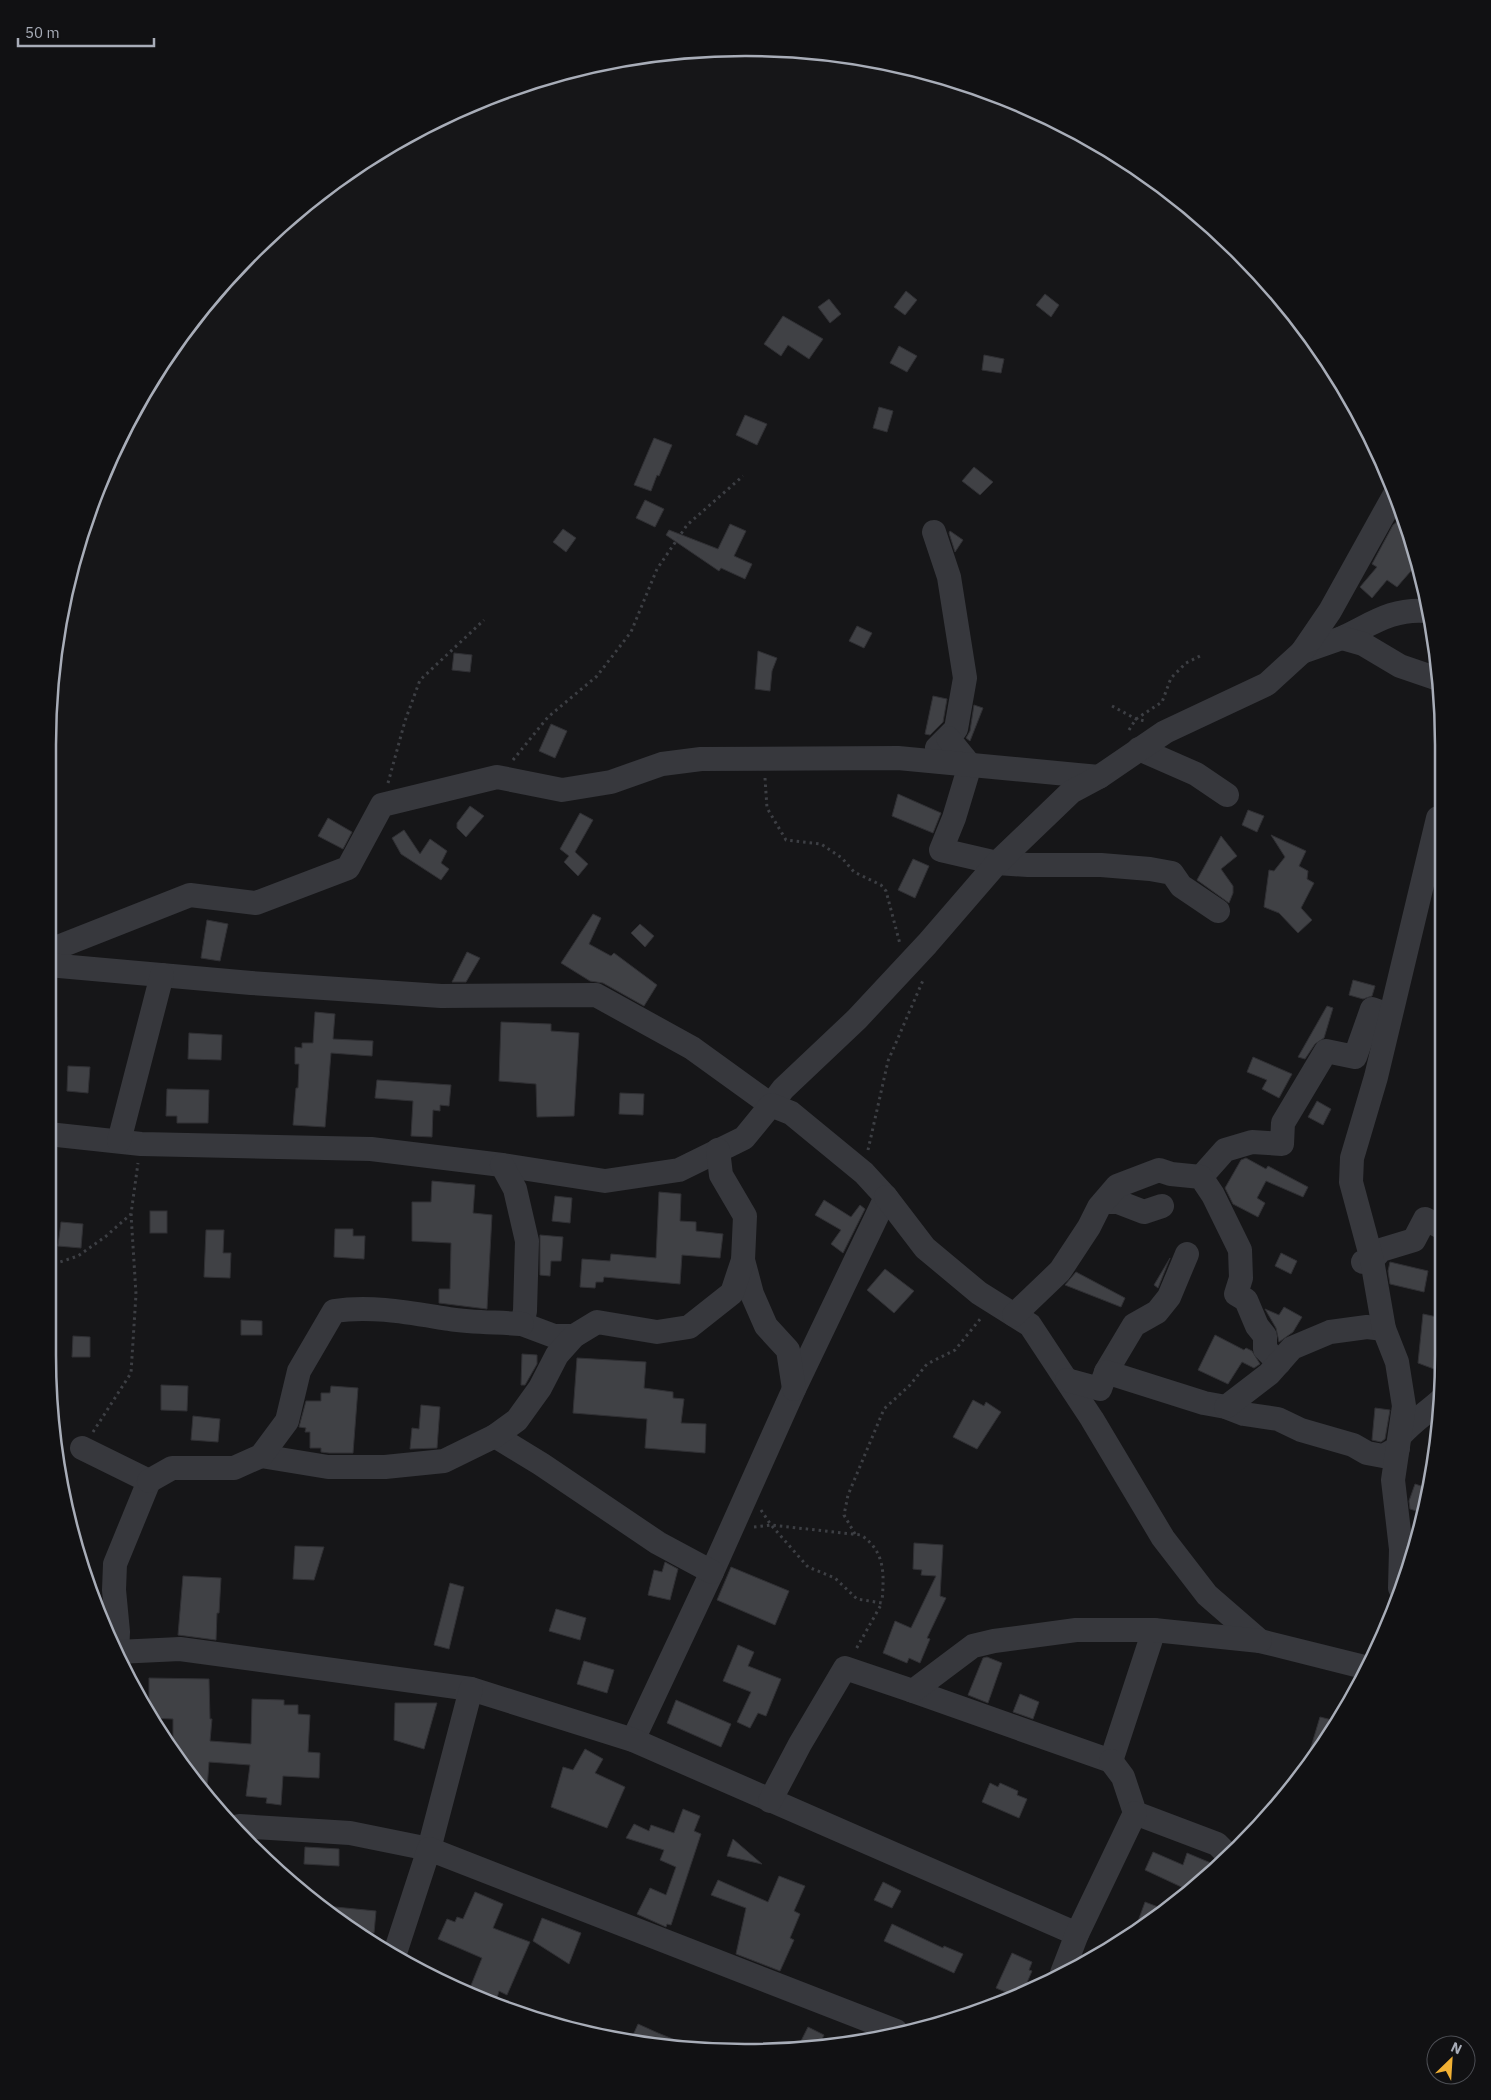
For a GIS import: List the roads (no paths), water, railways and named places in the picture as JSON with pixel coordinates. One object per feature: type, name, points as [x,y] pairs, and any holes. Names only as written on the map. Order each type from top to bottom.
[{"type":"street","points":[[56,1135],[130,1143],[370,1149],[502,1165],[606,1181],[678,1170],[744,1138],[783,1089],[857,1018],[927,944],[997,863],[1071,792],[1099,777],[1132,742],[1165,732],[1267,684],[1302,652],[1330,610],[1390,503]]},
{"type":"street","points":[[922,760],[956,729],[965,678],[949,578],[934,532]]},
{"type":"street","points":[[1302,652],[1342,638],[1392,614],[1409,610],[1422,611]]},
{"type":"street","points":[[1342,638],[1363,644],[1400,666],[1431,677]]},
{"type":"street","points":[[948,738],[970,765]]},
{"type":"street","points":[[1132,742],[1196,774],[1227,795]]},
{"type":"street","points":[[56,948],[190,895],[256,903],[348,868],[382,805],[497,777],[562,790],[611,782],[662,764],[701,759],[898,758],[1099,777]]},
{"type":"street","points":[[970,765],[954,818],[941,850],[997,863],[1028,865],[1100,864],[1150,869],[1172,874],[1181,886],[1218,911]]},
{"type":"street","points":[[1401,1568],[1401,1549],[1393,1480],[1404,1406],[1398,1362],[1384,1329],[1350,1182],[1352,1158],[1376,1077],[1435,830]]},
{"type":"street","points":[[56,966],[442,996],[596,995],[692,1048],[771,1105],[791,1114],[864,1173],[886,1197],[925,1248],[979,1293],[1030,1325],[1092,1419],[1163,1538],[1207,1595],[1260,1641]]},
{"type":"street","points":[[130,1143],[162,975]]},
{"type":"street","points":[[1201,1177],[1225,1150],[1252,1142],[1282,1144],[1283,1123],[1326,1051],[1355,1057],[1372,1009],[1390,1015]]},
{"type":"street","points":[[261,1456],[328,1466],[385,1467],[444,1461],[495,1436],[517,1420],[540,1388],[562,1342],[597,1322],[657,1332],[689,1327],[732,1293],[743,1260],[745,1216],[720,1175],[718,1150]]},
{"type":"street","points":[[502,1165],[515,1189],[527,1242],[525,1311],[522,1324]]},
{"type":"street","points":[[1014,1315],[1060,1271],[1104,1202],[1117,1186],[1159,1170],[1171,1174],[1201,1177],[1214,1195],[1240,1250],[1241,1278],[1236,1294],[1246,1300],[1257,1326],[1265,1336],[1265,1349],[1279,1363]]},
{"type":"street","points":[[633,1740],[712,1572],[794,1389],[886,1197]]},
{"type":"street","points":[[1104,1202],[1118,1202],[1144,1212],[1162,1206]]},
{"type":"street","points":[[1368,1261],[1381,1250],[1414,1240],[1424,1220],[1435,1225]]},
{"type":"street","points":[[1066,1380],[1100,1389],[1106,1372],[1122,1349],[1134,1325],[1157,1312],[1169,1297],[1187,1254]]},
{"type":"street","points":[[743,1260],[752,1294],[766,1326],[788,1350],[794,1389]]},
{"type":"street","points":[[118,1638],[114,1590],[115,1564],[149,1481],[172,1468],[234,1468],[261,1456],[287,1421],[300,1371],[334,1311],[352,1308],[423,1314],[450,1319],[522,1324],[562,1342]]},
{"type":"street","points":[[1226,1407],[1269,1374],[1292,1348],[1330,1332],[1367,1327],[1384,1329]]},
{"type":"street","points":[[1106,1372],[1244,1414],[1278,1419],[1301,1430],[1353,1445],[1366,1453],[1383,1456],[1399,1442],[1411,1422],[1428,1421],[1426,1414],[1432,1408]]},
{"type":"street","points":[[495,1436],[541,1464],[658,1543],[712,1572]]},
{"type":"street","points":[[82,1448],[149,1481]]},
{"type":"street","points":[[1376,1454],[1393,1480]]},
{"type":"street","points":[[912,1691],[973,1646],[994,1640],[1076,1630],[1154,1630],[1260,1641],[1360,1666]]},
{"type":"street","points":[[1111,1761],[1154,1630]]},
{"type":"street","points":[[124,1653],[180,1649],[470,1690],[633,1740],[1077,1934]]},
{"type":"street","points":[[770,1800],[800,1744],[845,1668],[1111,1761],[1123,1777],[1135,1813],[1077,1934],[1065,1965]]},
{"type":"street","points":[[397,1948],[429,1849],[470,1690]]},
{"type":"street","points":[[1135,1813],[1217,1844],[1224,1851]]},
{"type":"street","points":[[243,1826],[350,1833],[429,1849],[890,2029]]}]
